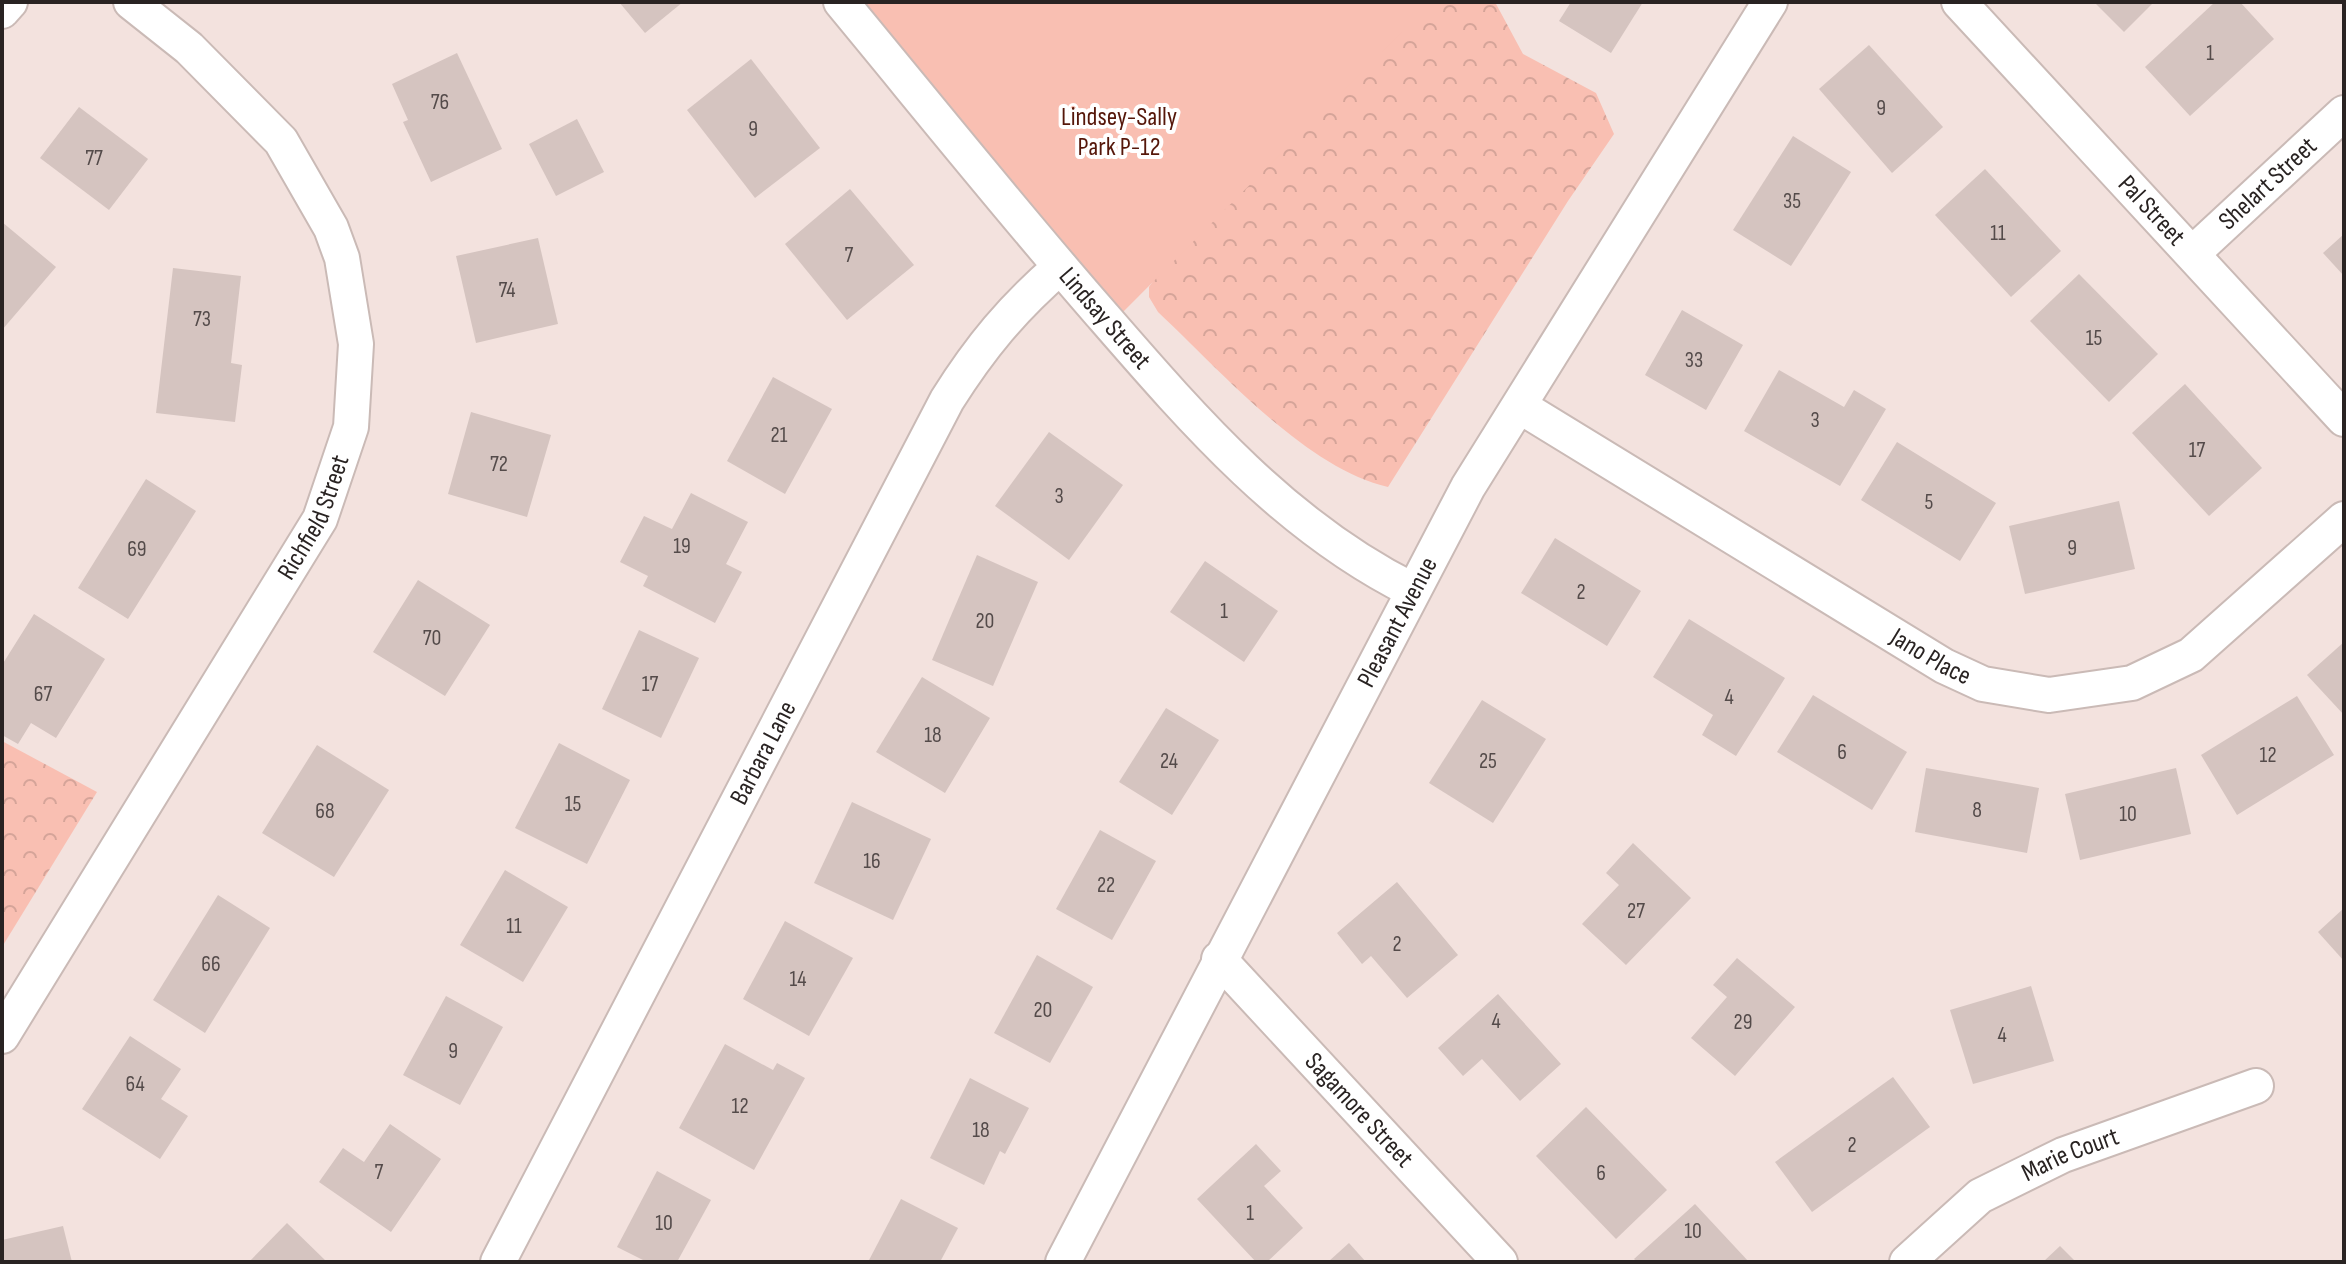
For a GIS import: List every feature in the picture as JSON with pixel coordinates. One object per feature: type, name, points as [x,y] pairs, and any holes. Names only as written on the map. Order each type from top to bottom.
[{"type":"street","points":[[2,11],[10,2]]},
{"type":"street","name":"Richfield Street","points":[[2,1036],[320,519],[351,427],[356,344],[342,258],[331,228],[281,141],[189,48],[131,2]]},
{"type":"street","name":"Lindsay Street","points":[[841,2],[1060,267],[1193,419],[1262,487],[1314,531],[1365,567],[1412,590]]},
{"type":"street","name":"Pleasant Avenue","points":[[1063,1262],[1468,487],[1521,407],[1770,2]]},
{"type":"street","name":"Pal Street","points":[[1959,2],[2344,419]]},
{"type":"street","name":"Shelart Street","points":[[2193,253],[2344,113]]},
{"type":"street","name":"Barbara Lane","points":[[498,1262],[947,400],[982,344],[1018,303],[1060,267]]},
{"type":"street","name":"Jano Place","points":[[1521,407],[1944,666],[1983,684],[2049,695],[2132,683],[2191,655],[2344,519]]},
{"type":"street","name":"Sagamore Street","points":[[1219,959],[1500,1262]]},
{"type":"street","name":"Marie Court","points":[[1907,1262],[1980,1196],[2063,1155],[2256,1086]]},
{"type":"green space","name":"Lindsey-Sally Park P-12","points":[[845,2],[1432,2],[1110,325]]},
{"type":"green space","points":[[1349,2],[1495,2],[1523,54],[1596,93],[1614,134],[1568,201],[1388,487],[1326,460],[1295,439],[1208,361],[1158,312],[1149,297],[1149,287]]},
{"type":"green space","points":[[2,741],[97,792],[2,947]]},
{"type":"building","points":[[619,2],[683,2],[645,33]]},
{"type":"building","points":[[1571,2],[1643,2],[1611,53],[1559,21]]},
{"type":"building","points":[[2094,2],[2154,2],[2124,32]]},
{"type":"building","points":[[2215,2],[2240,2],[2274,39],[2190,116],[2145,67]]},
{"type":"building","points":[[1869,45],[1943,127],[1892,173],[1819,89]]},
{"type":"building","points":[[457,53],[502,149],[431,182],[403,122],[408,120],[392,84]]},
{"type":"building","points":[[751,59],[820,148],[755,198],[687,110]]},
{"type":"building","points":[[79,107],[148,159],[109,210],[40,158]]},
{"type":"building","points":[[577,119],[604,172],[556,196],[529,144]]},
{"type":"building","points":[[1793,136],[1851,172],[1791,266],[1733,230]]},
{"type":"building","points":[[1985,169],[2061,251],[2011,297],[1935,215]]},
{"type":"building","points":[[850,189],[914,265],[847,320],[785,244]]},
{"type":"building","points":[[2,222],[56,267],[2,330]]},
{"type":"building","points":[[2344,234],[2344,276],[2323,253]]},
{"type":"building","points":[[538,238],[558,324],[476,343],[456,256]]},
{"type":"building","points":[[173,268],[241,276],[231,363],[242,365],[235,422],[156,413]]},
{"type":"building","points":[[2079,274],[2158,354],[2109,402],[2030,321]]},
{"type":"building","points":[[1682,310],[1743,345],[1706,410],[1645,375]]},
{"type":"building","points":[[1779,370],[1844,407],[1854,390],[1886,409],[1840,486],[1744,431]]},
{"type":"building","points":[[773,377],[832,409],[785,494],[727,461]]},
{"type":"building","points":[[2185,384],[2262,468],[2209,516],[2132,433]]},
{"type":"building","points":[[471,412],[551,435],[527,517],[448,494]]},
{"type":"building","points":[[1049,432],[1123,485],[1069,560],[995,506]]},
{"type":"building","points":[[1897,442],[1996,503],[1960,561],[1861,500]]},
{"type":"building","points":[[146,479],[196,511],[128,619],[78,588]]},
{"type":"building","points":[[691,493],[748,522],[726,564],[742,572],[715,623],[643,586],[648,576],[620,562],[644,516],[672,529]]},
{"type":"building","points":[[2119,501],[2135,569],[2025,594],[2009,526]]},
{"type":"building","points":[[1555,538],[1641,591],[1607,646],[1521,593]]},
{"type":"building","points":[[977,555],[1038,582],[993,686],[932,660]]},
{"type":"building","points":[[1205,561],[1278,611],[1244,662],[1170,612]]},
{"type":"building","points":[[418,580],[490,625],[445,696],[373,652]]},
{"type":"building","points":[[34,614],[105,659],[56,738],[31,723],[18,744],[2,735],[2,665]]},
{"type":"building","points":[[1689,619],[1785,678],[1736,756],[1702,735],[1713,715],[1653,677]]},
{"type":"building","points":[[639,630],[699,658],[661,738],[602,709]]},
{"type":"building","points":[[2344,642],[2344,715],[2307,675]]},
{"type":"building","points":[[922,677],[990,718],[945,793],[876,752]]},
{"type":"building","points":[[1813,695],[1907,752],[1872,810],[1777,752]]},
{"type":"building","points":[[2297,696],[2334,755],[2237,815],[2201,755]]},
{"type":"building","points":[[1482,700],[1546,739],[1493,823],[1429,783]]},
{"type":"building","points":[[1166,708],[1219,740],[1172,815],[1119,782]]},
{"type":"building","points":[[559,743],[630,780],[587,864],[515,828]]},
{"type":"building","points":[[317,745],[389,790],[334,877],[262,833]]},
{"type":"building","points":[[1926,768],[2039,788],[2027,853],[1915,832]]},
{"type":"building","points":[[2176,768],[2191,834],[2080,860],[2065,794]]},
{"type":"building","points":[[852,802],[931,839],[893,920],[814,883]]},
{"type":"building","points":[[1100,830],[1156,861],[1112,940],[1056,909]]},
{"type":"building","points":[[1633,843],[1691,898],[1626,965],[1582,924],[1619,885],[1606,873]]},
{"type":"building","points":[[505,870],[568,907],[523,982],[460,945]]},
{"type":"building","points":[[1397,882],[1458,955],[1407,998],[1371,956],[1362,964],[1337,933]]},
{"type":"building","points":[[218,895],[270,928],[205,1033],[153,1000]]},
{"type":"building","points":[[2344,908],[2344,961],[2318,932]]},
{"type":"building","points":[[785,921],[853,958],[809,1036],[743,999]]},
{"type":"building","points":[[1037,955],[1093,987],[1050,1063],[994,1033]]},
{"type":"building","points":[[1737,958],[1795,1007],[1735,1076],[1691,1038],[1727,997],[1713,985]]},
{"type":"building","points":[[2031,986],[2054,1061],[1973,1084],[1950,1010]]},
{"type":"building","points":[[1498,994],[1561,1064],[1520,1101],[1482,1059],[1463,1076],[1438,1048]]},
{"type":"building","points":[[446,996],[503,1027],[460,1105],[403,1075]]},
{"type":"building","points":[[130,1036],[181,1069],[161,1099],[188,1116],[160,1159],[82,1109]]},
{"type":"building","points":[[725,1044],[773,1070],[777,1063],[805,1078],[754,1170],[679,1128]]},
{"type":"building","points":[[1893,1077],[1930,1127],[1812,1212],[1775,1162]]},
{"type":"building","points":[[970,1078],[1029,1108],[1005,1154],[1000,1151],[984,1185],[930,1158]]},
{"type":"building","points":[[1586,1107],[1667,1190],[1616,1239],[1536,1156]]},
{"type":"building","points":[[390,1124],[441,1159],[391,1232],[319,1182],[343,1148],[364,1162]]},
{"type":"building","points":[[1256,1144],[1281,1171],[1264,1186],[1303,1228],[1267,1262],[1256,1262],[1197,1199]]},
{"type":"building","points":[[657,1171],[711,1200],[677,1262],[647,1262],[617,1247]]},
{"type":"building","points":[[901,1199],[958,1228],[940,1262],[868,1262]]},
{"type":"building","points":[[1695,1204],[1749,1262],[1637,1262],[1634,1259]]},
{"type":"building","points":[[287,1223],[327,1262],[249,1262]]},
{"type":"building","points":[[63,1226],[72,1262],[4,1262],[2,1240]]},
{"type":"building","points":[[1349,1243],[1366,1262],[1328,1262]]},
{"type":"building","points":[[2060,1246],[2076,1262],[2043,1262]]}]
